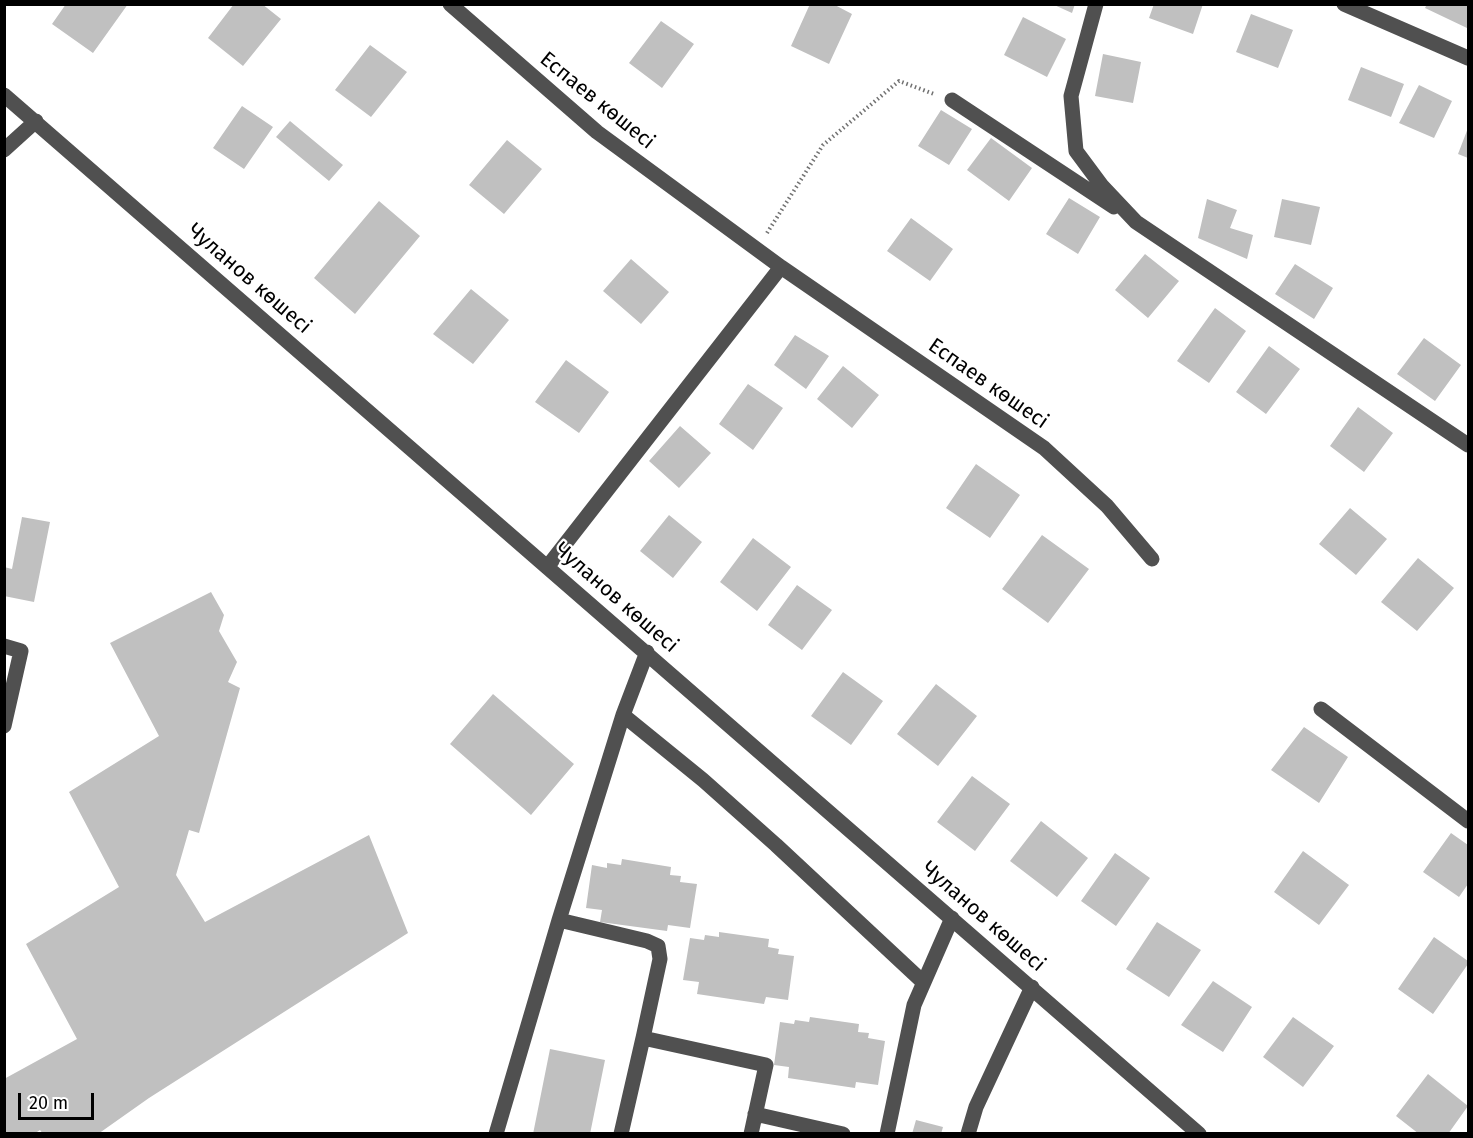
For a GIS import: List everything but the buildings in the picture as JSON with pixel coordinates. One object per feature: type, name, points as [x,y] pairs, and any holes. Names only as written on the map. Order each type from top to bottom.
[{"type":"street","name":"Еспаев көшесі","points":[[450,4],[597,132],[758,249],[777,272],[1044,448],[1107,506],[1152,559]]},
{"type":"street","points":[[1096,4],[1071,96],[1076,151],[1102,186],[1131,217]]},
{"type":"street","points":[[1344,4],[1468,58]]},
{"type":"street","name":"Чуланов көшесі","points":[[4,94],[1199,1134]]},
{"type":"street","points":[[952,100],[1131,217],[1468,446]]},
{"type":"street","points":[[4,150],[36,121]]},
{"type":"street","points":[[548,566],[777,272]]},
{"type":"street","points":[[4,646],[21,651],[4,726]]},
{"type":"street","points":[[496,1134],[623,715],[647,652]]},
{"type":"street","points":[[1321,709],[1468,821]]},
{"type":"street","points":[[623,715],[719,794],[923,982]]},
{"type":"street","points":[[887,1134],[914,1005],[952,918]]},
{"type":"street","points":[[559,920],[647,941],[658,946],[660,958],[621,1134]]},
{"type":"street","points":[[968,1134],[976,1107],[1032,987]]},
{"type":"street","points":[[643,1038],[766,1065],[751,1134]]},
{"type":"street","points":[[755,1114],[843,1134]]},
{"type":"path","points":[[758,249],[823,145],[899,81],[952,100]]}]
